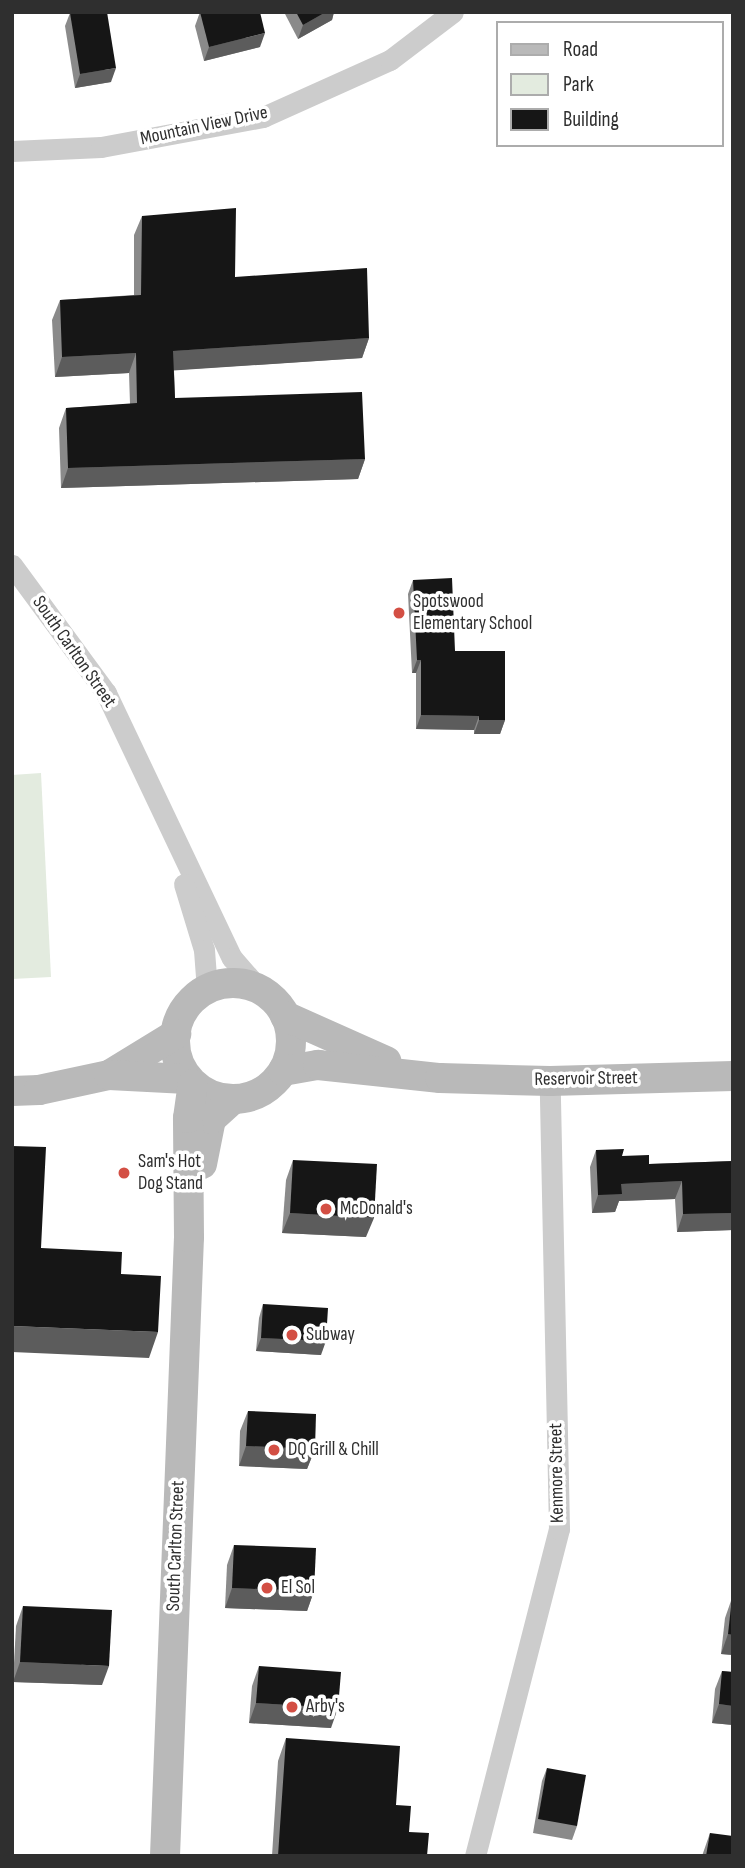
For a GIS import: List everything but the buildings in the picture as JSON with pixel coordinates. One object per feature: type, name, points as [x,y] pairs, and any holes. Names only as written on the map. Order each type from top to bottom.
[{"type":"main road","points":[[12,1091],[39,1090],[109,1075],[190,1081],[218,1098],[252,1096],[283,1071],[290,1054],[285,1016],[260,990],[243,984],[207,990],[181,1016],[176,1034],[178,1060],[190,1081]]},
{"type":"main road","name":"Reservoir Street","points":[[285,1016],[359,1052],[440,1078]]},
{"type":"main road","points":[[109,1075],[176,1034]]},
{"type":"main road","name":"Reservoir Street","points":[[283,1071],[318,1065],[440,1078],[550,1081],[733,1076]]},
{"type":"main road","name":"South Carlton Street","points":[[165,1856],[189,1237],[190,1081]]},
{"type":"main road","name":"South Carlton Street","points":[[189,1237],[205,1133],[211,1119],[233,1099]]},
{"type":"street","name":"Mountain View Drive","points":[[12,150],[101,147],[263,117],[390,60],[453,12]]},
{"type":"street","name":"South Carlton Street","points":[[12,565],[106,693],[232,958],[260,990]]},
{"type":"street","name":"South Carlton Street","points":[[166,818],[204,950],[207,990]]},
{"type":"street","name":"Kenmore Street","points":[[475,1856],[559,1529],[550,1081]]},
{"type":"green space","points":[[41,773],[51,977],[12,979],[12,775]]},
{"type":"place","name":"Spotswood Elementary School","points":[[399,613]]},
{"type":"place","name":"Sam's Hot Dog Stand","points":[[124,1173]]},
{"type":"place","name":"McDonald's","points":[[326,1209]]},
{"type":"place","name":"Subway","points":[[292,1335]]},
{"type":"place","name":"DQ Grill & Chill","points":[[274,1450]]},
{"type":"place","name":"El Sol","points":[[267,1588]]},
{"type":"place","name":"Arby's","points":[[292,1707]]}]
